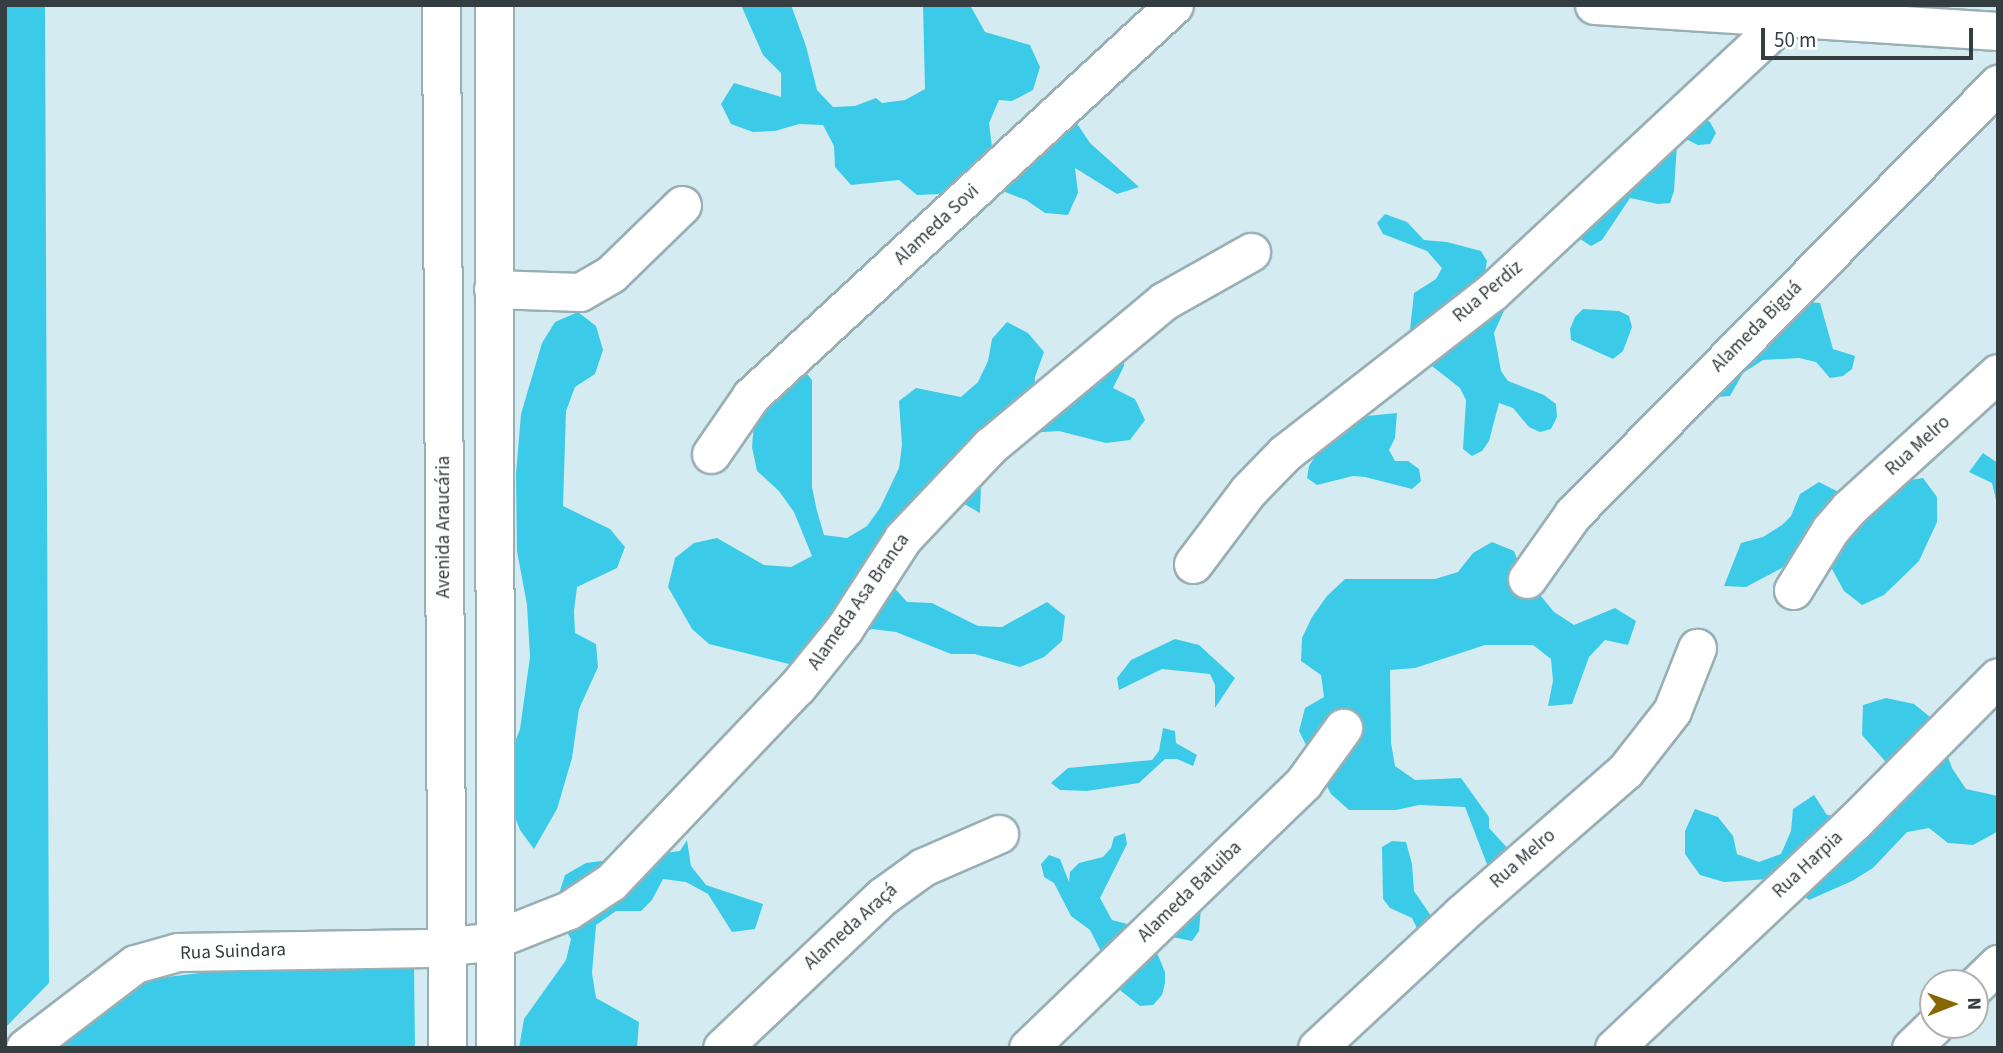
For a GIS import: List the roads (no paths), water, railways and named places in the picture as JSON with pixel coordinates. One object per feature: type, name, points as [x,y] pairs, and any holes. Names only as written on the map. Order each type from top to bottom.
[{"type":"street","name":"Avenida Araucária","points":[[441,5],[438,947],[447,1048]]},
{"type":"street","points":[[494,5],[492,289],[495,1048]]},
{"type":"street","name":"Alameda Sovi","points":[[711,454],[751,396],[1174,5]]},
{"type":"street","points":[[1594,5],[1998,31]]},
{"type":"street","name":"Rua Perdiz","points":[[1193,564],[1248,491],[1285,453],[1492,292],[1785,19]]},
{"type":"street","name":"Alameda Biguá","points":[[1527,579],[1573,514],[1998,84]]},
{"type":"street","points":[[492,289],[580,292],[611,274],[682,205]]},
{"type":"street","name":"Alameda Asa Branca","points":[[438,947],[495,939],[569,910],[611,882],[797,687],[844,629],[903,538],[990,446],[1164,301],[1251,252]]},
{"type":"street","name":"Rua Melro","points":[[1793,590],[1830,530],[1849,508],[1998,373]]},
{"type":"street","name":"Rua Melro","points":[[1317,1048],[1461,914],[1625,771],[1672,711],[1697,648]]},
{"type":"street","name":"Rua Harpia","points":[[1614,1048],[1854,822],[1998,677]]},
{"type":"street","name":"Alameda Batuiba","points":[[1028,1048],[1304,782],[1343,728]]},
{"type":"street","name":"Alameda Araçá","points":[[722,1048],[883,896],[923,867],[999,834]]},
{"type":"street","name":"Rua Suindara","points":[[25,1048],[135,964],[178,952],[438,947]]}]
